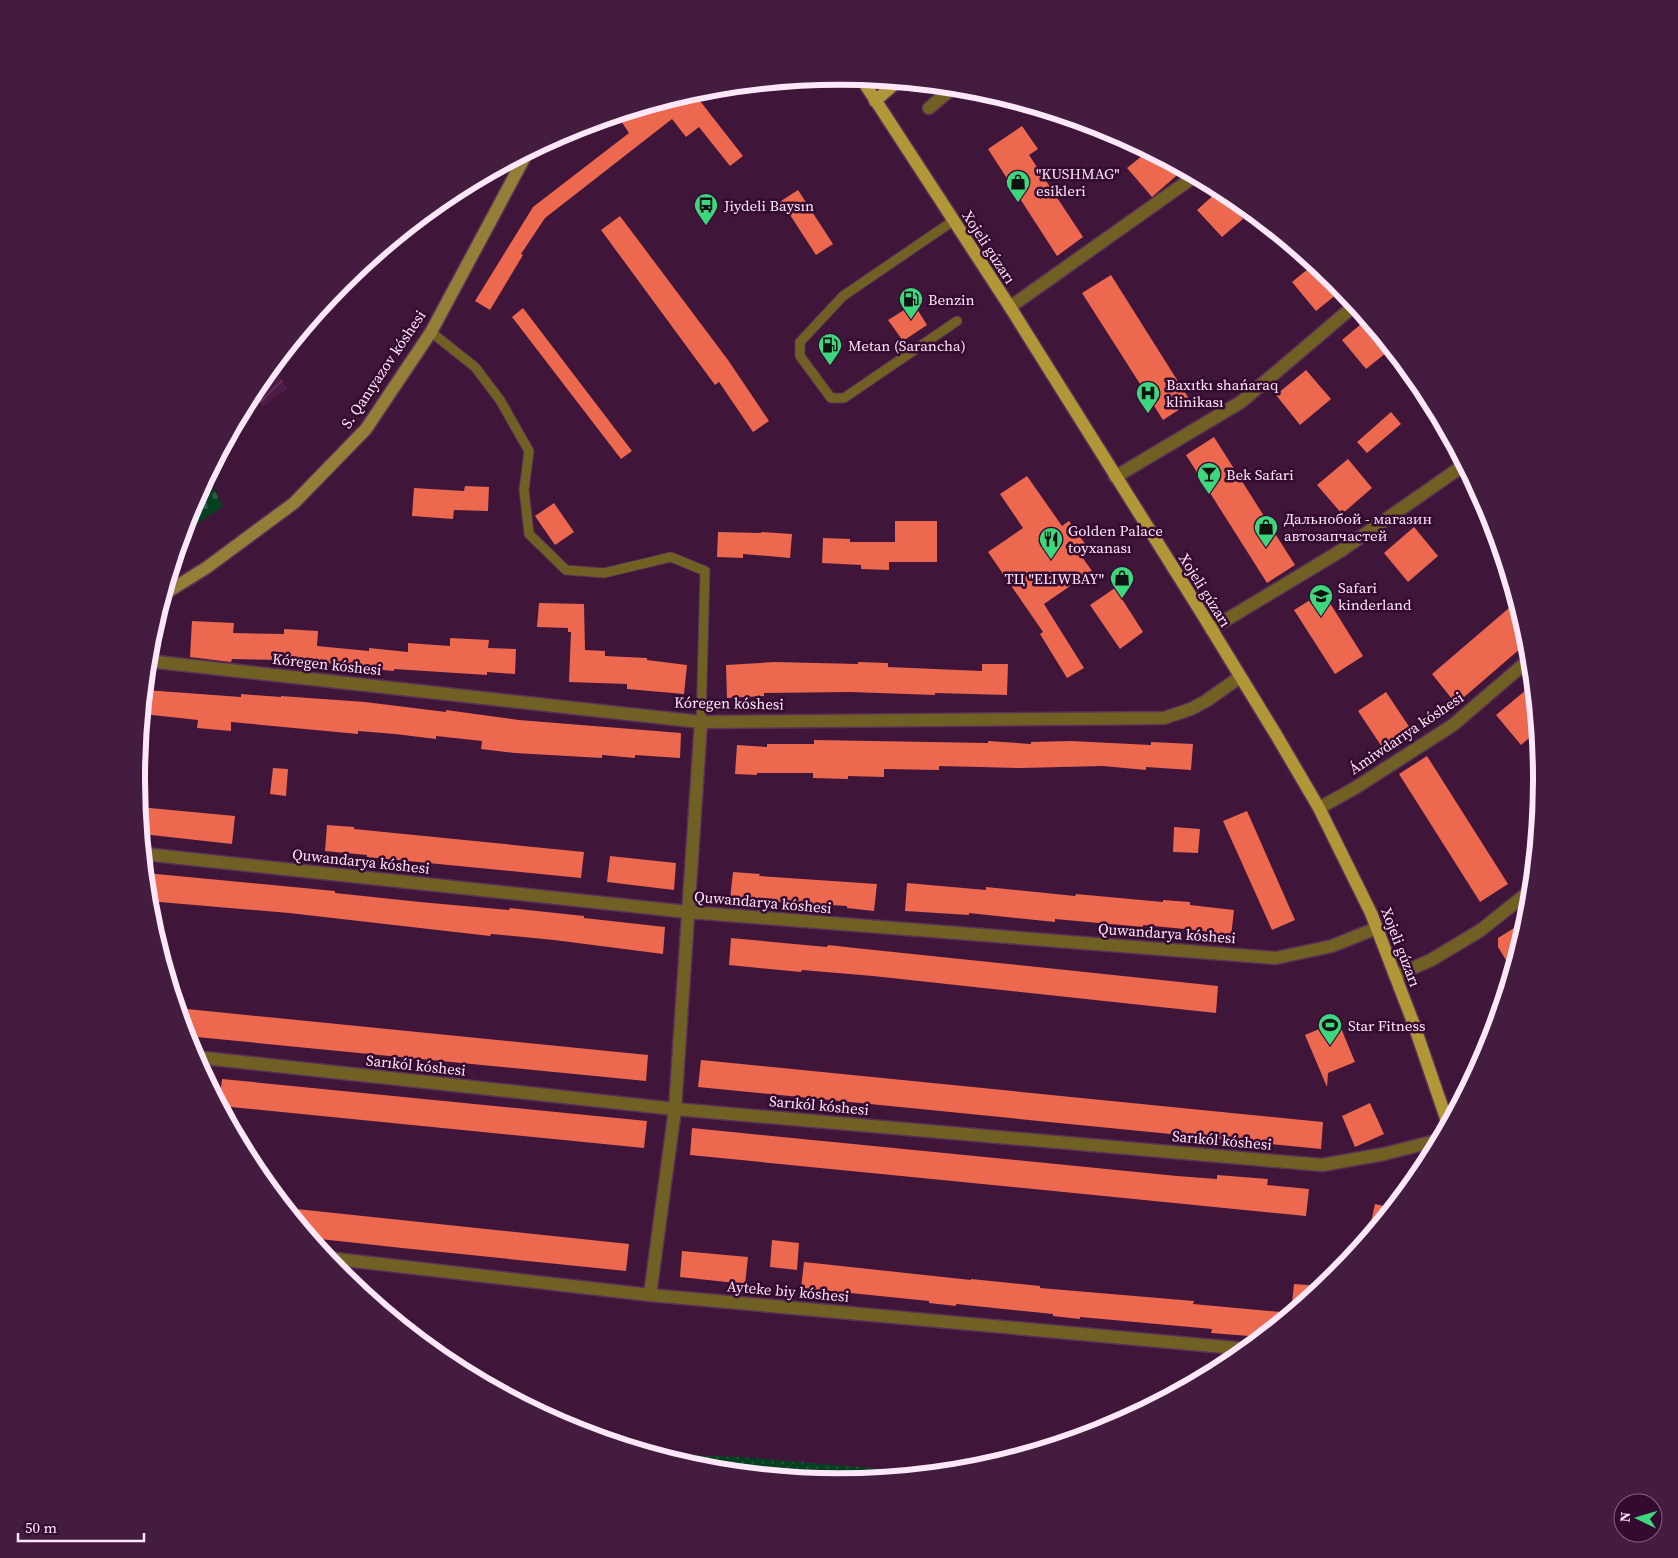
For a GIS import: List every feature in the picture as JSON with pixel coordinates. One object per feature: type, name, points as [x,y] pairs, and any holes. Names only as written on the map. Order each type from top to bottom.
[{"type":"main road","name":"Xojeli gúzarı","points":[[866,86],[1010,307],[1211,629],[1319,808],[1377,928],[1445,1116]]},
{"type":"main road","points":[[875,101],[891,87]]},
{"type":"street","points":[[929,108],[946,94]]},
{"type":"street","name":"S. Qanıyazov kóshesi","points":[[172,589],[206,568],[294,503],[366,429],[431,332],[521,163]]},
{"type":"street","points":[[1010,307],[1189,180]]},
{"type":"street","points":[[1115,477],[1241,402],[1350,309]]},
{"type":"street","points":[[1211,629],[1342,550],[1459,468]]},
{"type":"street","name":"Kóregen kóshesi","points":[[155,662],[702,722],[1164,718],[1191,709],[1206,701],[1240,677]]},
{"type":"street","name":"Ámiwdarıya kóshesi","points":[[1319,808],[1355,788],[1453,724],[1523,665]]},
{"type":"street","points":[[650,1295],[676,1109],[702,722]]},
{"type":"street","name":"Quwandarya kóshesi","points":[[149,855],[688,912],[1276,958],[1332,946],[1377,928]]},
{"type":"street","points":[[1395,976],[1431,960],[1481,930],[1523,897]]},
{"type":"street","name":"Sarıkól kóshesi","points":[[204,1058],[676,1109],[1322,1165],[1384,1154],[1430,1142]]},
{"type":"street","name":"Ayteke biy kóshesi","points":[[338,1259],[650,1295],[1236,1348]]},
{"type":"lane","points":[[953,222],[843,296],[800,342],[800,356],[831,398],[844,398],[957,321]]},
{"type":"lane","points":[[431,332],[475,367],[500,400],[529,452],[524,490],[528,534],[566,570],[604,573],[672,557],[705,571],[702,722]]},
{"type":"shaded area","points":[[277,372],[287,388],[263,407],[258,400]]},
{"type":"green space","points":[[211,484],[223,506],[193,527]]},
{"type":"green space","points":[[684,1455],[742,1457],[899,1470],[839,1473],[794,1472],[748,1467]]},
{"type":"building","points":[[699,99],[743,156],[730,166],[699,127],[686,137],[672,119],[545,218],[521,254],[523,255],[490,310],[475,301],[533,207],[629,133],[621,121]]},
{"type":"building","points":[[1022,126],[1038,149],[1029,155],[1083,237],[1057,256],[988,149]]},
{"type":"building","points":[[1143,155],[1178,174],[1152,197],[1127,168]]},
{"type":"building","points":[[798,190],[833,244],[816,255],[781,201]]},
{"type":"building","points":[[1214,195],[1233,208],[1243,219],[1222,237],[1197,210]]},
{"type":"building","points":[[620,216],[728,360],[769,421],[753,432],[719,382],[715,385],[601,230]]},
{"type":"building","points":[[1309,268],[1336,295],[1316,311],[1292,282]]},
{"type":"building","points":[[1111,275],[1191,402],[1163,420],[1082,293]]},
{"type":"building","points":[[914,304],[927,325],[903,341],[888,320]]},
{"type":"building","points":[[523,308],[632,451],[621,459],[512,317]]},
{"type":"building","points":[[1362,323],[1386,353],[1366,369],[1342,340]]},
{"type":"building","points":[[1306,370],[1331,399],[1300,425],[1276,395]]},
{"type":"building","points":[[1391,412],[1401,424],[1367,453],[1357,442]]},
{"type":"building","points":[[1214,437],[1295,565],[1267,583],[1186,455]]},
{"type":"building","points":[[1348,459],[1372,488],[1342,514],[1317,485]]},
{"type":"building","points":[[1027,476],[1062,526],[1069,521],[1088,548],[1080,554],[1092,571],[1044,604],[1084,668],[1067,678],[1040,634],[1043,632],[988,552],[1023,528],[1000,494]]},
{"type":"building","points":[[465,486],[489,487],[488,511],[454,510],[453,519],[412,516],[414,488],[464,491]]},
{"type":"building","points":[[554,503],[574,532],[555,545],[535,516]]},
{"type":"building","points":[[895,521],[937,521],[937,562],[889,562],[889,570],[861,569],[861,565],[822,563],[823,538],[850,539],[850,542],[895,542]]},
{"type":"building","points":[[1414,527],[1438,556],[1408,582],[1384,553]]},
{"type":"building","points":[[718,532],[792,534],[790,558],[743,554],[743,558],[717,557]]},
{"type":"building","points":[[1115,588],[1143,632],[1120,649],[1090,605]]},
{"type":"building","points":[[1323,592],[1363,656],[1335,674],[1294,610]]},
{"type":"building","points":[[539,603],[584,604],[585,650],[605,651],[605,656],[647,658],[647,660],[687,665],[684,694],[627,689],[627,684],[569,682],[571,632],[568,632],[568,628],[537,627]]},
{"type":"building","points":[[1511,606],[1521,648],[1456,704],[1432,674]]},
{"type":"building","points":[[192,621],[234,623],[233,633],[284,634],[284,629],[318,631],[317,646],[369,651],[369,648],[408,652],[408,643],[450,646],[450,638],[489,640],[488,648],[516,649],[515,674],[487,672],[487,675],[394,669],[394,671],[340,666],[340,664],[283,660],[232,659],[231,662],[190,657]]},
{"type":"building","points":[[775,662],[888,663],[888,667],[982,671],[982,664],[1008,664],[1007,695],[850,692],[764,693],[764,696],[727,698],[726,665]]},
{"type":"building","points":[[1527,689],[1532,735],[1521,745],[1496,715]]},
{"type":"building","points":[[151,690],[241,697],[241,694],[365,702],[519,720],[681,733],[680,758],[635,755],[635,758],[602,755],[602,758],[515,753],[481,749],[482,741],[436,736],[436,739],[358,731],[358,734],[231,722],[231,731],[197,728],[198,720],[148,715]]},
{"type":"building","points":[[1386,692],[1410,728],[1382,747],[1358,711]]},
{"type":"building","points":[[814,740],[988,743],[988,741],[1031,744],[1031,742],[1071,741],[1151,745],[1151,742],[1193,744],[1191,770],[1146,767],[1146,770],[1103,766],[1021,768],[939,766],[939,770],[884,769],[884,777],[848,776],[848,779],[813,778],[813,773],[735,774],[737,745],[767,747],[767,744],[814,744]]},
{"type":"building","points":[[1427,756],[1508,884],[1480,902],[1399,774]]},
{"type":"building","points":[[273,768],[288,769],[286,796],[270,794]]},
{"type":"building","points":[[146,808],[235,816],[232,844],[147,835]]},
{"type":"building","points":[[1247,811],[1295,920],[1272,930],[1223,821]]},
{"type":"building","points":[[327,825],[584,852],[581,878],[367,857],[367,855],[325,851]]},
{"type":"building","points":[[1174,827],[1200,829],[1198,853],[1173,852]]},
{"type":"building","points":[[610,856],[676,863],[674,890],[607,882]]},
{"type":"building","points":[[733,872],[760,874],[759,876],[877,884],[874,911],[847,908],[847,906],[730,899]]},
{"type":"building","points":[[152,874],[335,891],[335,893],[420,902],[509,910],[510,908],[665,927],[663,954],[554,940],[491,934],[490,936],[289,913],[156,902]]},
{"type":"building","points":[[907,883],[986,890],[986,887],[1163,902],[1163,900],[1190,902],[1190,905],[1234,910],[1231,937],[1204,934],[1205,931],[1143,925],[1143,927],[1055,919],[1055,922],[969,913],[969,915],[905,911]]},
{"type":"building","points":[[1517,926],[1508,963],[1498,947],[1498,938]]},
{"type":"building","points":[[731,938],[827,947],[828,945],[1218,986],[1216,1013],[873,976],[729,965]]},
{"type":"building","points":[[187,1009],[648,1055],[646,1081],[195,1037],[186,1014]]},
{"type":"building","points":[[1338,1021],[1355,1062],[1328,1073],[1327,1087],[1305,1035]]},
{"type":"building","points":[[701,1060],[1323,1122],[1321,1149],[698,1087]]},
{"type":"building","points":[[222,1079],[647,1121],[644,1148],[228,1107],[220,1092]]},
{"type":"building","points":[[1370,1103],[1384,1134],[1355,1147],[1342,1116]]},
{"type":"building","points":[[692,1128],[1177,1176],[1217,1179],[1217,1175],[1268,1179],[1267,1185],[1309,1189],[1306,1216],[690,1155]]},
{"type":"building","points":[[1375,1204],[1386,1206],[1370,1225]]},
{"type":"building","points":[[294,1209],[629,1244],[626,1271],[319,1239]]},
{"type":"building","points":[[772,1240],[799,1243],[797,1270],[770,1267]]},
{"type":"building","points":[[682,1251],[748,1257],[745,1284],[680,1277]]},
{"type":"building","points":[[804,1262],[1040,1286],[1040,1288],[1194,1301],[1193,1304],[1283,1312],[1252,1336],[1211,1333],[1212,1329],[1080,1317],[1080,1319],[1053,1316],[1053,1314],[956,1304],[956,1306],[929,1303],[929,1301],[801,1288]]},
{"type":"building","points":[[1294,1284],[1314,1285],[1292,1305]]},
{"type":"place","name":"\"KUSHMAG\" esikleri","points":[[1018,203]]},
{"type":"place","name":"Jiydeli Baysın","points":[[706,226]]},
{"type":"place","name":"Benzin","points":[[911,320]]},
{"type":"place","name":"Metan (Sarancha)","points":[[830,366]]},
{"type":"place","name":"Baxıtkı shańaraq klinikası","points":[[1148,414]]},
{"type":"place","name":"Bek Safari","points":[[1209,495]]},
{"type":"place","name":"Дальнобой - магазин автозапчастей","points":[[1266,548]]},
{"type":"place","name":"Golden Palace toyxanası","points":[[1051,560]]},
{"type":"place","name":"ТЦ \"ELIWBAY\"","points":[[1122,599]]},
{"type":"place","name":"Safari kinderland","points":[[1321,617]]},
{"type":"place","name":"Star Fitness","points":[[1330,1046]]}]
